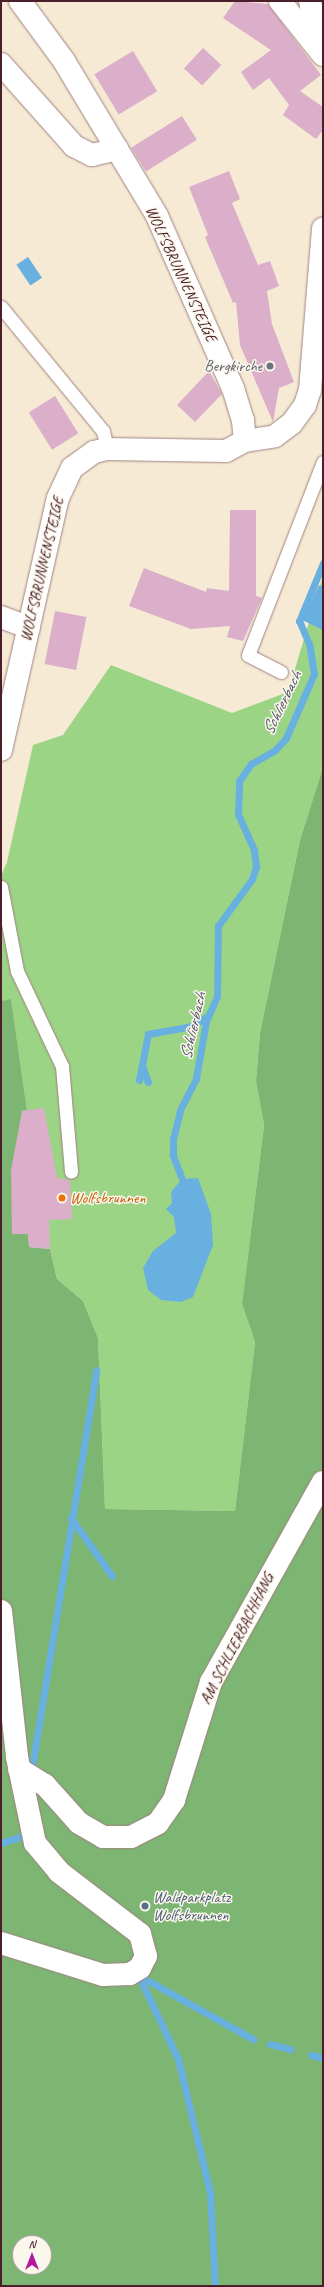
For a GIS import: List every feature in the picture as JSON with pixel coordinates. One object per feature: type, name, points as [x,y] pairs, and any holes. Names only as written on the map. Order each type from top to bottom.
[{"type":"street","name":"WOLFSBRUNNENSTEIGE","points":[[1,750],[28,628],[63,483],[83,458],[107,449],[216,452],[245,441],[241,410],[163,229],[64,61],[20,1]]},
{"type":"street","points":[[280,1],[320,47]]},
{"type":"street","points":[[310,1],[320,47]]},
{"type":"street","points":[[1,64],[74,146],[92,155],[117,149]]},
{"type":"street","points":[[245,441],[264,440],[284,430],[305,405],[310,390],[323,229]]},
{"type":"street","points":[[1,617],[28,628]]},
{"type":"street","name":"AM SCHLIERBACHHANG","points":[[19,1769],[44,1785],[78,1822],[103,1837],[131,1837],[158,1823],[174,1800],[211,1682],[323,1482]]},
{"type":"street","points":[[1,1611],[19,1769],[28,1822],[39,1851],[59,1872],[134,1928],[143,1939],[146,1956],[136,1971],[107,1975],[78,1969],[1,1943]]},
{"type":"lane","points":[[1,307],[103,431],[107,449]]},
{"type":"lane","points":[[281,672],[248,655],[323,462]]},
{"type":"lane","points":[[1,887],[17,972],[65,1075],[71,1172]]},
{"type":"green space","points":[[323,576],[323,767],[300,840],[260,1033],[256,1081],[264,1125],[242,1304],[255,1342],[235,1511],[105,1509],[98,1338],[83,1301],[57,1279],[50,1249],[29,1247],[22,1111],[27,1110],[11,1000],[1,1001],[1,876],[7,862],[33,745],[63,735],[111,665],[232,713],[288,692]]},
{"type":"green space","points":[[323,767],[323,2286],[1,2286],[1,1001],[11,999],[27,1110],[22,1111],[29,1247],[50,1249],[57,1279],[83,1301],[98,1338],[105,1509],[235,1511],[255,1342],[242,1304],[264,1125],[256,1081],[260,1033],[300,840]]},
{"type":"water","points":[[28,257],[42,278],[30,286],[16,265]]},
{"type":"water","points":[[319,585],[323,587],[323,630],[302,620]]},
{"type":"water","name":"Wolfsbrunnen","points":[[198,1178],[211,1214],[213,1245],[193,1297],[181,1302],[161,1300],[148,1290],[143,1268],[153,1251],[176,1233],[174,1217],[166,1209],[172,1203],[171,1192],[182,1179]]},
{"type":"building","points":[[235,1],[268,4],[321,75],[300,91],[323,107],[323,130],[316,139],[283,115],[289,105],[269,78],[253,90],[241,72],[271,50],[223,18]]},
{"type":"building","points":[[203,48],[221,65],[202,86],[184,68]]},
{"type":"building","points":[[133,51],[157,91],[119,114],[94,74]]},
{"type":"building","points":[[182,116],[197,140],[146,172],[131,148]]},
{"type":"building","points":[[229,171],[240,199],[232,203],[258,265],[270,261],[279,286],[267,291],[272,324],[294,382],[279,388],[273,422],[240,345],[236,302],[233,303],[205,237],[208,235],[189,187]]},
{"type":"building","points":[[209,371],[222,394],[195,422],[177,405]]},
{"type":"building","points":[[55,396],[78,433],[52,450],[29,412]]},
{"type":"building","points":[[230,510],[256,510],[256,596],[262,598],[243,641],[227,637],[230,626],[191,629],[129,606],[144,568],[206,592],[207,588],[229,591]]},
{"type":"building","points":[[55,611],[86,617],[76,670],[45,664]]},
{"type":"building","points":[[44,1108],[57,1178],[70,1180],[72,1219],[49,1220],[50,1249],[29,1247],[28,1234],[12,1234],[11,1170],[22,1111]]},
{"type":"waterway","name":"Schlierbach","points":[[182,1179],[173,1155],[173,1139],[180,1110],[196,1078],[206,1021],[217,996],[218,926],[252,879],[256,867],[254,850],[238,814],[239,781],[251,764],[275,750],[286,738],[314,674],[309,644],[299,621],[323,563]]},
{"type":"waterway","points":[[139,1080],[148,1034],[192,1026],[208,1016]]},
{"type":"waterway","points":[[142,1065],[148,1082]]},
{"type":"waterway","points":[[32,1767],[96,1370]]},
{"type":"waterway","points":[[71,1518],[112,1576]]},
{"type":"waterway","points":[[1,1843],[23,1836]]},
{"type":"waterway","points":[[145,1979],[253,2039]]},
{"type":"waterway","points":[[141,1981],[178,2059],[210,2192],[215,2286]]},
{"type":"waterway","points":[[270,2044],[290,2049]]},
{"type":"waterway","points":[[311,2055],[323,2058]]},
{"type":"place","name":"Bergkirche","points":[[270,366]]},
{"type":"place","name":"Wolfsbrunnen","points":[[62,1198]]},
{"type":"place","name":"Waldparkplatz Wolfsbrunnen","points":[[145,1906]]}]
